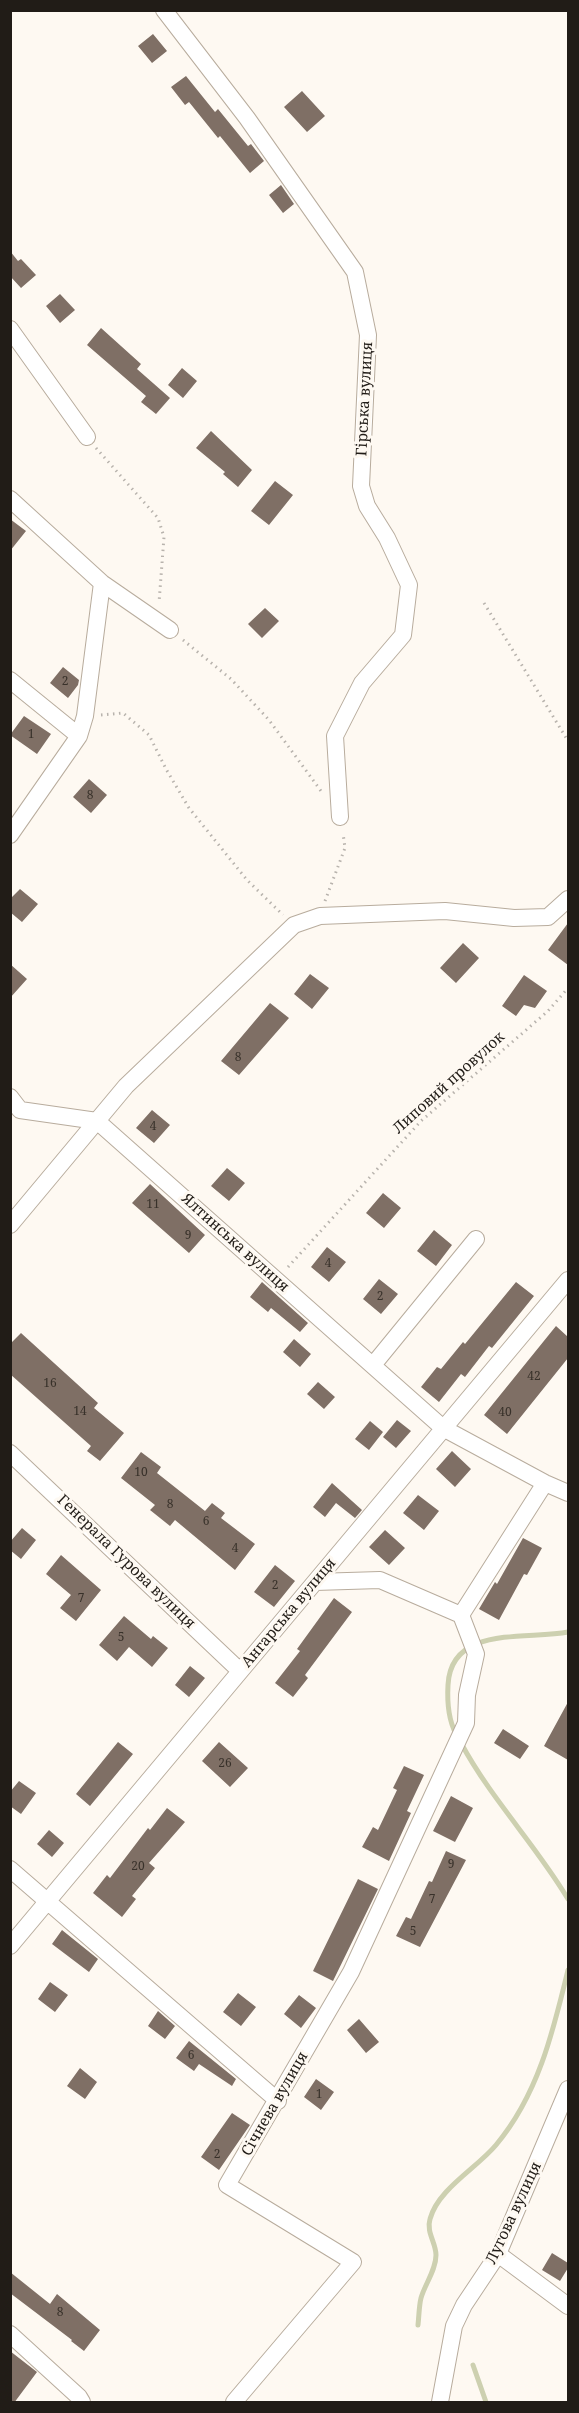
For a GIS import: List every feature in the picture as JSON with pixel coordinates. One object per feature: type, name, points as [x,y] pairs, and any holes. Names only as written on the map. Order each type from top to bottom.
[{"type":"street","name":"Гірська вулиця","points":[[164,10],[247,118],[355,272],[368,335],[361,486],[367,506],[387,538],[409,585],[403,636],[362,683],[335,736],[340,818]]},
{"type":"street","points":[[10,329],[87,437]]},
{"type":"street","points":[[10,499],[102,583],[170,630]]},
{"type":"street","points":[[10,835],[79,736],[85,716],[102,583]]},
{"type":"street","points":[[10,681],[79,736]]},
{"type":"street","points":[[10,1225],[126,1086],[294,926],[320,916],[445,911],[513,918],[548,917],[568,899]]},
{"type":"street","points":[[10,1097],[20,1110],[97,1121]]},
{"type":"street","name":"Ялтинська вулиця","points":[[97,1121],[443,1428],[568,1493]]},
{"type":"street","points":[[373,1365],[476,1239]]},
{"type":"street","name":"Ангарська вулиця","points":[[10,1946],[568,1280]]},
{"type":"street","name":"Генерала Гурова вулиця","points":[[10,1453],[240,1671]]},
{"type":"street","points":[[315,1582],[380,1580],[464,1623],[546,1483]]},
{"type":"street","name":"Січнева вулиця","points":[[234,2403],[353,2262],[227,2185],[278,2101],[351,1972],[466,1723],[467,1695],[476,1654],[464,1623]]},
{"type":"street","points":[[10,1869],[278,2101]]},
{"type":"street","name":"Лугова вулиця","points":[[440,2403],[454,2325],[464,2305],[498,2254],[568,2090]]},
{"type":"street","points":[[498,2254],[568,2306]]},
{"type":"street","points":[[10,2334],[79,2397],[82,2403]]},
{"type":"path","points":[[87,437],[158,518],[164,537],[159,604]]},
{"type":"path","points":[[484,603],[568,741]]},
{"type":"path","points":[[170,630],[231,679],[269,720],[340,818],[345,848],[320,916]]},
{"type":"path","points":[[85,716],[123,713],[149,735],[166,770],[189,808],[247,880],[294,926]]},
{"type":"path","name":"Липовий провулок","points":[[276,1280],[421,1121],[548,1011],[568,987]]},
{"type":"building","points":[[153,34],[167,51],[152,63],[138,46]]},
{"type":"building","points":[[186,76],[215,112],[218,109],[248,146],[251,144],[264,161],[250,173],[189,102],[185,105],[171,87]]},
{"type":"building","points":[[302,91],[325,116],[307,132],[284,107]]},
{"type":"building","points":[[281,185],[294,204],[283,213],[269,195]]},
{"type":"building","points":[[10,251],[18,261],[21,259],[36,275],[21,288],[10,276]]},
{"type":"building","points":[[60,294],[75,310],[60,323],[46,306]]},
{"type":"building","points":[[101,328],[141,364],[137,369],[170,398],[156,414],[141,402],[146,396],[87,345]]},
{"type":"building","points":[[182,368],[197,381],[183,398],[168,385]]},
{"type":"building","points":[[211,431],[252,470],[238,487],[223,474],[225,472],[196,448]]},
{"type":"building","points":[[275,481],[293,495],[269,525],[251,511]]},
{"type":"building","points":[[10,519],[26,531],[10,551]]},
{"type":"building","points":[[265,608],[279,621],[262,638],[248,624]]},
{"type":"building","points":[[63,667],[79,680],[68,698],[50,683]]},
{"type":"building","points":[[24,716],[51,734],[37,754],[10,735]]},
{"type":"building","points":[[89,779],[107,795],[91,813],[73,797]]},
{"type":"building","points":[[20,889],[38,904],[22,922],[10,912],[10,899]]},
{"type":"building","points":[[568,923],[568,965],[548,950]]},
{"type":"building","points":[[463,943],[479,958],[456,983],[440,968]]},
{"type":"building","points":[[10,964],[27,979],[10,998]]},
{"type":"building","points":[[310,974],[329,988],[312,1009],[294,994]]},
{"type":"building","points":[[524,975],[547,991],[535,1008],[524,1005],[516,1016],[502,1006]]},
{"type":"building","points":[[270,1003],[289,1018],[239,1075],[221,1061]]},
{"type":"building","points":[[152,1110],[170,1125],[154,1143],[136,1128]]},
{"type":"building","points":[[227,1168],[245,1183],[229,1201],[211,1186]]},
{"type":"building","points":[[150,1184],[205,1235],[189,1253],[132,1203]]},
{"type":"building","points":[[383,1193],[401,1208],[384,1228],[366,1213]]},
{"type":"building","points":[[434,1230],[452,1245],[436,1266],[417,1251]]},
{"type":"building","points":[[327,1247],[346,1262],[329,1282],[311,1267]]},
{"type":"building","points":[[379,1279],[398,1294],[381,1314],[363,1299]]},
{"type":"building","points":[[262,1282],[308,1323],[300,1332],[271,1308],[268,1312],[250,1297]]},
{"type":"building","points":[[516,1282],[534,1296],[492,1348],[489,1346],[465,1377],[461,1374],[439,1402],[421,1387],[437,1367],[441,1369],[463,1342],[465,1344]]},
{"type":"building","points":[[556,1326],[568,1337],[568,1358],[507,1434],[484,1415]]},
{"type":"building","points":[[21,1333],[98,1403],[94,1408],[124,1433],[100,1461],[87,1451],[91,1446],[10,1374],[10,1344]]},
{"type":"building","points":[[294,1339],[311,1354],[300,1367],[283,1352]]},
{"type":"building","points":[[318,1382],[335,1397],[324,1409],[307,1394]]},
{"type":"building","points":[[397,1420],[411,1431],[396,1448],[383,1437]]},
{"type":"building","points":[[370,1421],[383,1432],[369,1450],[355,1439]]},
{"type":"building","points":[[452,1451],[471,1469],[455,1487],[436,1469]]},
{"type":"building","points":[[141,1452],[161,1467],[157,1473],[205,1511],[212,1503],[225,1513],[221,1518],[255,1544],[235,1570],[175,1520],[170,1526],[150,1510],[155,1505],[121,1478]]},
{"type":"building","points":[[332,1483],[362,1510],[355,1518],[336,1503],[325,1517],[313,1507]]},
{"type":"building","points":[[418,1495],[439,1511],[424,1530],[403,1513]]},
{"type":"building","points":[[22,1528],[36,1540],[21,1559],[10,1550],[10,1542]]},
{"type":"building","points":[[385,1530],[405,1548],[389,1565],[369,1547]]},
{"type":"building","points":[[523,1538],[542,1548],[527,1575],[524,1574],[499,1620],[479,1609],[495,1582],[497,1584]]},
{"type":"building","points":[[61,1555],[101,1590],[76,1621],[60,1608],[71,1595],[46,1574]]},
{"type":"building","points":[[275,1565],[295,1581],[274,1607],[254,1592]]},
{"type":"building","points":[[334,1598],[352,1612],[305,1675],[308,1678],[293,1697],[275,1683],[300,1651],[297,1649]]},
{"type":"building","points":[[124,1616],[151,1639],[153,1636],[168,1648],[152,1667],[129,1647],[117,1661],[99,1645]]},
{"type":"building","points":[[190,1666],[205,1678],[189,1697],[175,1685]]},
{"type":"building","points":[[568,1702],[568,1760],[544,1746]]},
{"type":"building","points":[[503,1729],[529,1746],[520,1759],[494,1743]]},
{"type":"building","points":[[118,1742],[133,1754],[90,1806],[76,1794]]},
{"type":"building","points":[[219,1742],[248,1768],[230,1787],[202,1761]]},
{"type":"building","points":[[404,1766],[424,1775],[407,1811],[411,1813],[389,1861],[362,1847],[373,1827],[378,1830],[397,1790],[393,1788]]},
{"type":"building","points":[[19,1781],[36,1793],[21,1814],[10,1806],[10,1792]]},
{"type":"building","points":[[451,1796],[473,1808],[455,1842],[433,1831]]},
{"type":"building","points":[[167,1808],[185,1822],[149,1863],[155,1868],[132,1896],[136,1899],[122,1917],[93,1893],[107,1875],[110,1878],[148,1828],[150,1830]]},
{"type":"building","points":[[49,1830],[64,1843],[52,1857],[37,1844]]},
{"type":"building","points":[[446,1851],[466,1860],[420,1947],[396,1936],[406,1917],[411,1919]]},
{"type":"building","points":[[358,1879],[378,1889],[333,1981],[313,1971]]},
{"type":"building","points":[[62,1930],[98,1959],[89,1972],[52,1944]]},
{"type":"building","points":[[50,1982],[68,1995],[55,2012],[38,1999]]},
{"type":"building","points":[[238,1993],[256,2007],[241,2026],[223,2012]]},
{"type":"building","points":[[299,1995],[316,2008],[301,2028],[284,2014]]},
{"type":"building","points":[[158,2011],[175,2026],[165,2039],[148,2026]]},
{"type":"building","points":[[359,2019],[379,2042],[366,2053],[347,2030]]},
{"type":"building","points":[[189,2041],[236,2079],[232,2086],[199,2064],[194,2071],[176,2058]]},
{"type":"building","points":[[80,2068],[97,2082],[85,2099],[67,2086]]},
{"type":"building","points":[[316,2079],[334,2092],[321,2110],[304,2097]]},
{"type":"building","points":[[232,2113],[250,2125],[219,2170],[201,2157]]},
{"type":"building","points":[[552,2253],[568,2263],[568,2268],[560,2281],[542,2270]]},
{"type":"building","points":[[10,2272],[50,2304],[57,2294],[100,2330],[84,2351],[10,2293]]},
{"type":"building","points":[[10,2351],[37,2372],[14,2403],[10,2403]]},
{"type":"waterway","points":[[456,1734],[449,1711],[448,1685],[452,1666],[462,1653],[476,1644],[493,1639],[568,1632]]},
{"type":"waterway","points":[[461,1743],[486,1783],[568,1899]]},
{"type":"waterway","points":[[418,2325],[421,2298],[436,2261],[436,2251],[429,2224],[434,2208],[449,2188],[496,2145],[511,2126],[523,2105],[550,2039],[568,1970]]},
{"type":"waterway","points":[[473,2365],[486,2402]]}]
